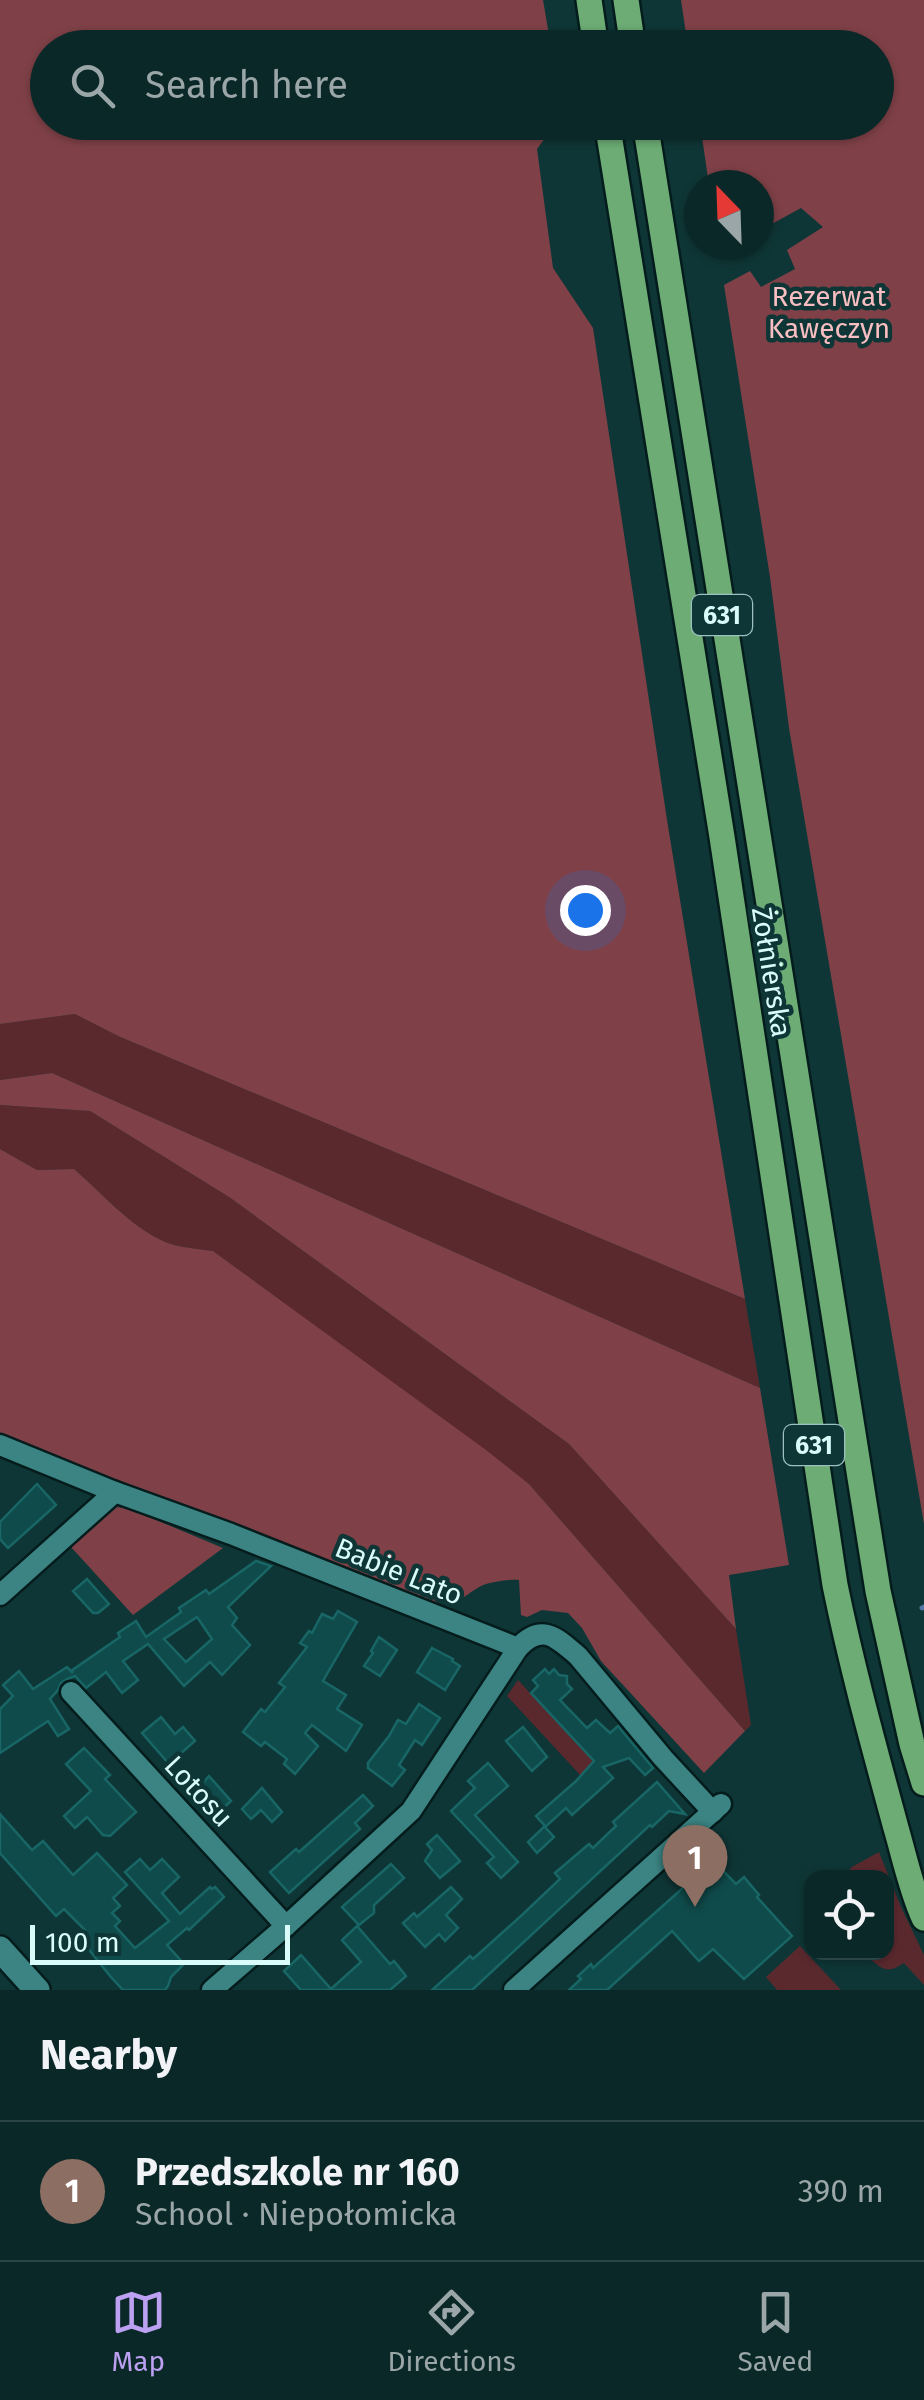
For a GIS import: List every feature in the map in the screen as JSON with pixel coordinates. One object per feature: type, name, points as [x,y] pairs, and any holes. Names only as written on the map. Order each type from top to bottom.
[{"type":"main road","points":[[589,0],[593,30]]},
{"type":"main road","points":[[626,0],[630,30]]},
{"type":"main road","name":"Żołnierska","points":[[610,140],[722,837],[835,1585],[861,1701],[896,1827]]},
{"type":"main road","name":"Żołnierska","points":[[648,140],[878,1592],[901,1697]]},
{"type":"main road","points":[[901,1697],[924,1737]]},
{"type":"main road","name":"631","points":[[901,1697],[924,1782]]},
{"type":"main road","points":[[896,1827],[924,1918]]},
{"type":"main road","name":"631","points":[[896,1827],[924,1882]]},
{"type":"street","name":"Babie Lato","points":[[0,1445],[518,1648],[541,1633],[578,1656],[711,1805],[514,1990]]},
{"type":"street","points":[[0,1595],[115,1492]]},
{"type":"street","points":[[212,1990],[411,1811],[518,1648]]},
{"type":"street","name":"Lotosu","points":[[71,1692],[286,1926]]},
{"type":"street","points":[[0,1948],[37,1990]]},
{"type":"shaded area","points":[[75,1014],[118,1036],[745,1299],[760,1388],[52,1073],[0,1080],[0,1024]]},
{"type":"shaded area","points":[[0,1105],[90,1111],[229,1197],[569,1444],[736,1629],[751,1725],[745,1731],[529,1484],[213,1251],[174,1245],[147,1232],[74,1169],[37,1170],[0,1149]]},
{"type":"shaded area","points":[[518,1680],[595,1763],[581,1776],[507,1696]]},
{"type":"shaded area","points":[[879,1852],[886,1870],[850,1870]]},
{"type":"shaded area","points":[[894,1890],[924,1955],[924,1985],[904,1963],[892,1969],[874,1962],[894,1960]]},
{"type":"shaded area","points":[[800,1946],[804,1960],[813,1960],[841,1990],[777,1990],[766,1977]]},
{"type":"green space","points":[[0,0],[543,0],[548,30],[30,30],[30,140],[544,140],[537,149],[553,268],[593,328],[745,1299],[118,1036],[75,1014],[0,1024]]},
{"type":"green space","name":"Rezerwat Kawęczyn","points":[[681,0],[924,0],[924,1524],[789,728],[770,577],[724,285],[750,271],[761,287],[795,269],[787,250],[823,227],[801,208],[774,223],[774,170],[707,170],[702,140],[894,140],[894,30],[685,30]]},
{"type":"green space","points":[[52,1073],[760,1388],[789,1565],[729,1575],[736,1629],[569,1444],[229,1197],[90,1111],[0,1105],[0,1080]]},
{"type":"green space","points":[[0,1149],[37,1170],[74,1169],[147,1232],[174,1245],[213,1251],[486,1450],[529,1484],[745,1731],[704,1773],[601,1661],[582,1628],[568,1613],[542,1610],[527,1617],[521,1615],[519,1580],[484,1585],[450,1603],[421,1599],[0,1441]]},
{"type":"green space","points":[[117,1507],[223,1548],[133,1615],[71,1547]]},
{"type":"building","points":[[37,1484],[56,1505],[8,1548],[0,1539],[0,1522]]},
{"type":"building","points":[[256,1561],[271,1566],[228,1607],[237,1618],[232,1625],[250,1645],[222,1675],[210,1662],[184,1686],[148,1644],[123,1661],[138,1680],[122,1693],[106,1672],[86,1688],[75,1676],[67,1679],[50,1699],[69,1729],[58,1736],[48,1721],[0,1753],[0,1709],[13,1696],[3,1685],[19,1671],[33,1689],[67,1667],[71,1671],[136,1621],[146,1637],[206,1590],[209,1594]],"holes":[[[197,1617],[212,1639],[186,1662],[164,1639]]]},
{"type":"building","points":[[87,1579],[109,1604],[98,1613],[93,1613],[73,1591]]},
{"type":"building","points":[[338,1611],[357,1622],[323,1681],[346,1695],[337,1709],[362,1725],[346,1751],[312,1725],[305,1733],[318,1746],[295,1774],[284,1764],[287,1759],[243,1732],[285,1687],[279,1683],[307,1647],[300,1643],[309,1631],[312,1633],[322,1614],[333,1619]]},
{"type":"building","points":[[379,1637],[397,1650],[380,1676],[364,1666]]},
{"type":"building","points":[[432,1648],[460,1666],[445,1690],[417,1672]]},
{"type":"building","points":[[545,1669],[549,1674],[554,1669],[567,1676],[572,1689],[560,1700],[587,1728],[596,1720],[610,1733],[618,1726],[653,1768],[645,1775],[629,1758],[603,1767],[613,1778],[572,1815],[566,1808],[545,1827],[554,1837],[537,1853],[528,1842],[545,1826],[536,1816],[594,1761],[531,1693],[538,1686],[533,1680]]},
{"type":"building","points":[[419,1704],[440,1718],[422,1745],[415,1740],[399,1765],[405,1770],[392,1786],[368,1768],[368,1763],[398,1720],[406,1724]]},
{"type":"building","points":[[161,1717],[175,1734],[183,1727],[195,1741],[169,1764],[142,1733]]},
{"type":"building","points":[[523,1727],[547,1757],[532,1771],[506,1741]]},
{"type":"building","points":[[84,1748],[110,1775],[105,1779],[136,1812],[110,1836],[103,1835],[87,1817],[75,1828],[64,1816],[91,1791],[66,1764]]},
{"type":"building","points":[[488,1763],[508,1786],[475,1815],[518,1862],[501,1878],[487,1863],[494,1857],[451,1811],[475,1788],[468,1781]]},
{"type":"building","points":[[209,1776],[231,1801],[216,1815],[201,1797],[205,1793],[199,1787]]},
{"type":"building","points":[[657,1782],[685,1814],[669,1811],[650,1825],[472,1990],[432,1990],[522,1915],[560,1879],[555,1873],[589,1844],[593,1848],[616,1826],[613,1822]]},
{"type":"building","points":[[262,1788],[282,1812],[272,1822],[261,1810],[251,1819],[242,1809]]},
{"type":"building","points":[[363,1795],[373,1806],[355,1823],[360,1829],[289,1893],[270,1872],[296,1849],[299,1852]]},
{"type":"building","points":[[0,1814],[32,1850],[43,1841],[73,1875],[97,1853],[127,1885],[113,1898],[120,1906],[112,1913],[120,1921],[115,1926],[135,1948],[169,1921],[125,1872],[140,1859],[150,1870],[162,1859],[179,1877],[162,1893],[180,1914],[210,1887],[215,1887],[224,1897],[167,1945],[184,1964],[165,1990],[123,1990],[78,1936],[85,1930],[64,1909],[56,1916],[0,1853]]},
{"type":"building","points":[[437,1835],[460,1861],[440,1878],[425,1861],[432,1850],[427,1844]]},
{"type":"building","points":[[710,1857],[736,1884],[744,1877],[792,1936],[744,1979],[713,1949],[699,1961],[672,1931],[607,1990],[569,1990],[591,1964],[593,1968],[702,1871],[699,1867]]},
{"type":"building","points":[[391,1864],[404,1878],[359,1925],[342,1907]]},
{"type":"building","points":[[451,1887],[462,1899],[446,1915],[458,1928],[445,1941],[439,1934],[425,1947],[403,1923],[414,1913],[417,1917]]},
{"type":"building","points":[[357,1926],[390,1964],[394,1961],[406,1976],[390,1990],[301,1990],[284,1971],[301,1955],[331,1989],[361,1962],[342,1940]]},
{"type":"place","name":"Przedszkole nr 160","points":[[695,1907]]}]
